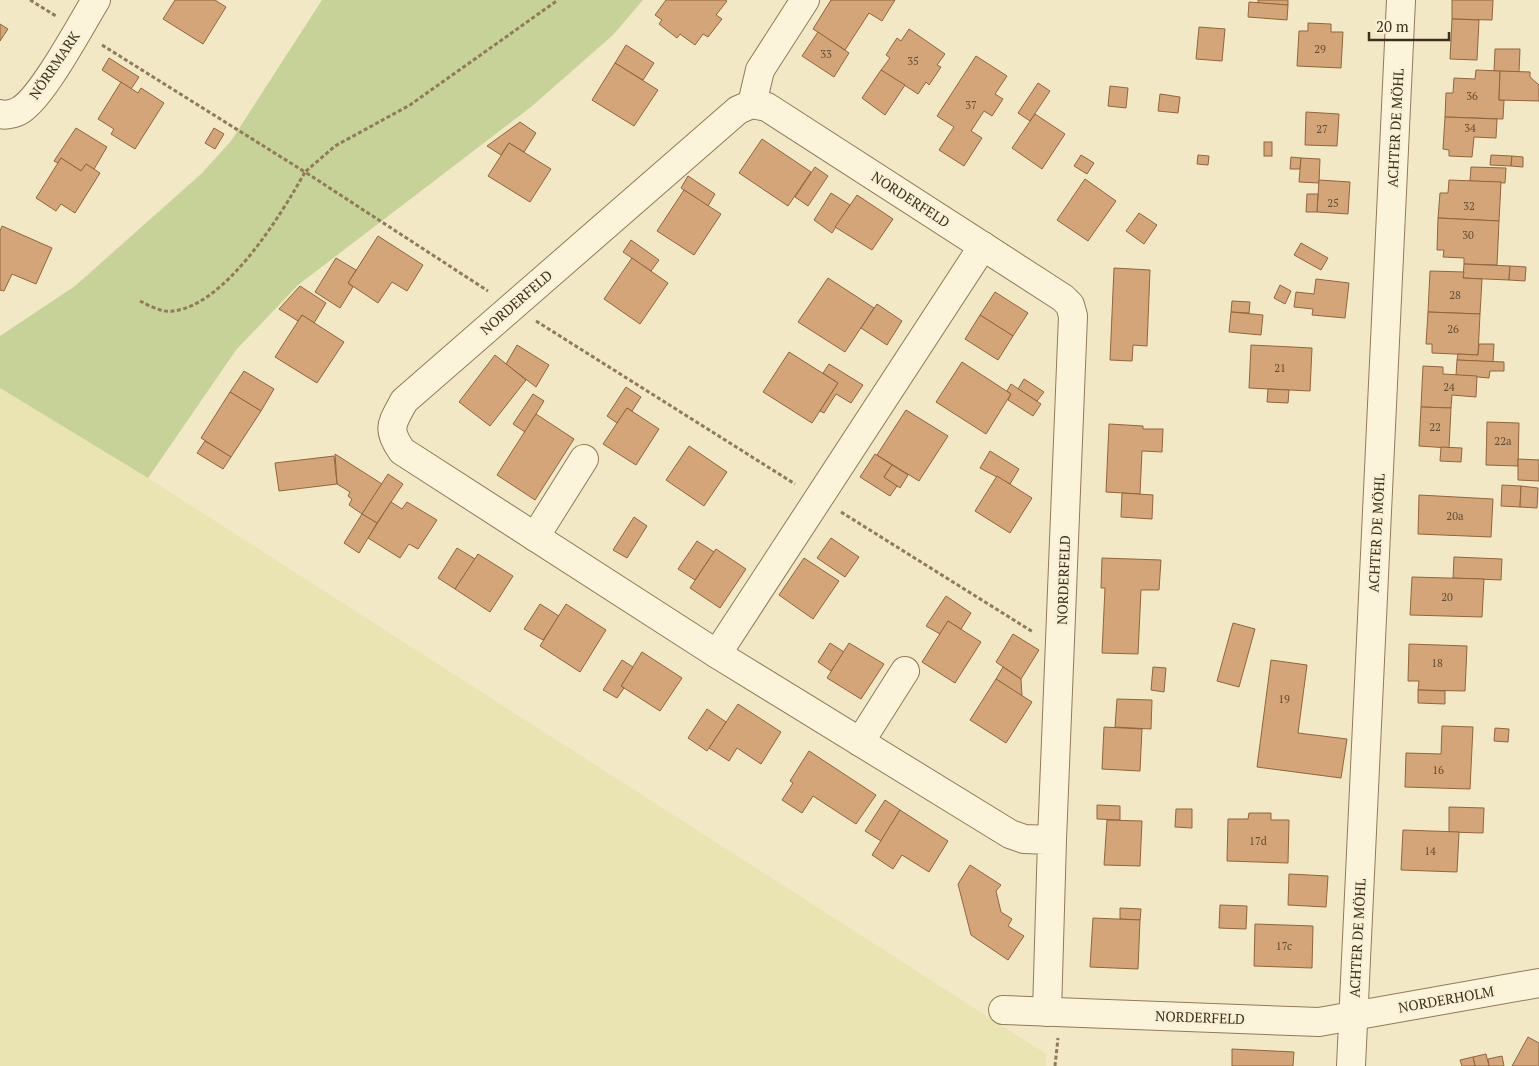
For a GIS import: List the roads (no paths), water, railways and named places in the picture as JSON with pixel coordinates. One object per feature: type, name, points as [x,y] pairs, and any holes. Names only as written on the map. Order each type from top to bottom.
[{"type":"street","name":"NÖRRMARK","points":[[0,114],[4,116],[21,110],[36,96],[96,0]]},
{"type":"street","points":[[752,104],[760,70],[805,0]]},
{"type":"street","name":"ACHTER DE MÖHL","points":[[1351,1066],[1401,0]]},
{"type":"street","name":"NORDERFELD","points":[[1047,1012],[1073,316],[1070,305],[1063,298],[767,107],[752,104],[738,110],[404,401],[390,427],[393,438],[402,452],[717,654],[1010,834],[1024,839],[1052,840]]},
{"type":"street","points":[[717,654],[983,246]]},
{"type":"street","points":[[535,537],[584,459]]},
{"type":"street","points":[[860,742],[905,671]]},
{"type":"street","name":"NORDERHOLM","points":[[1353,1017],[1539,983]]},
{"type":"street","name":"NORDERFELD","points":[[1003,1010],[1319,1022],[1353,1017]]}]
